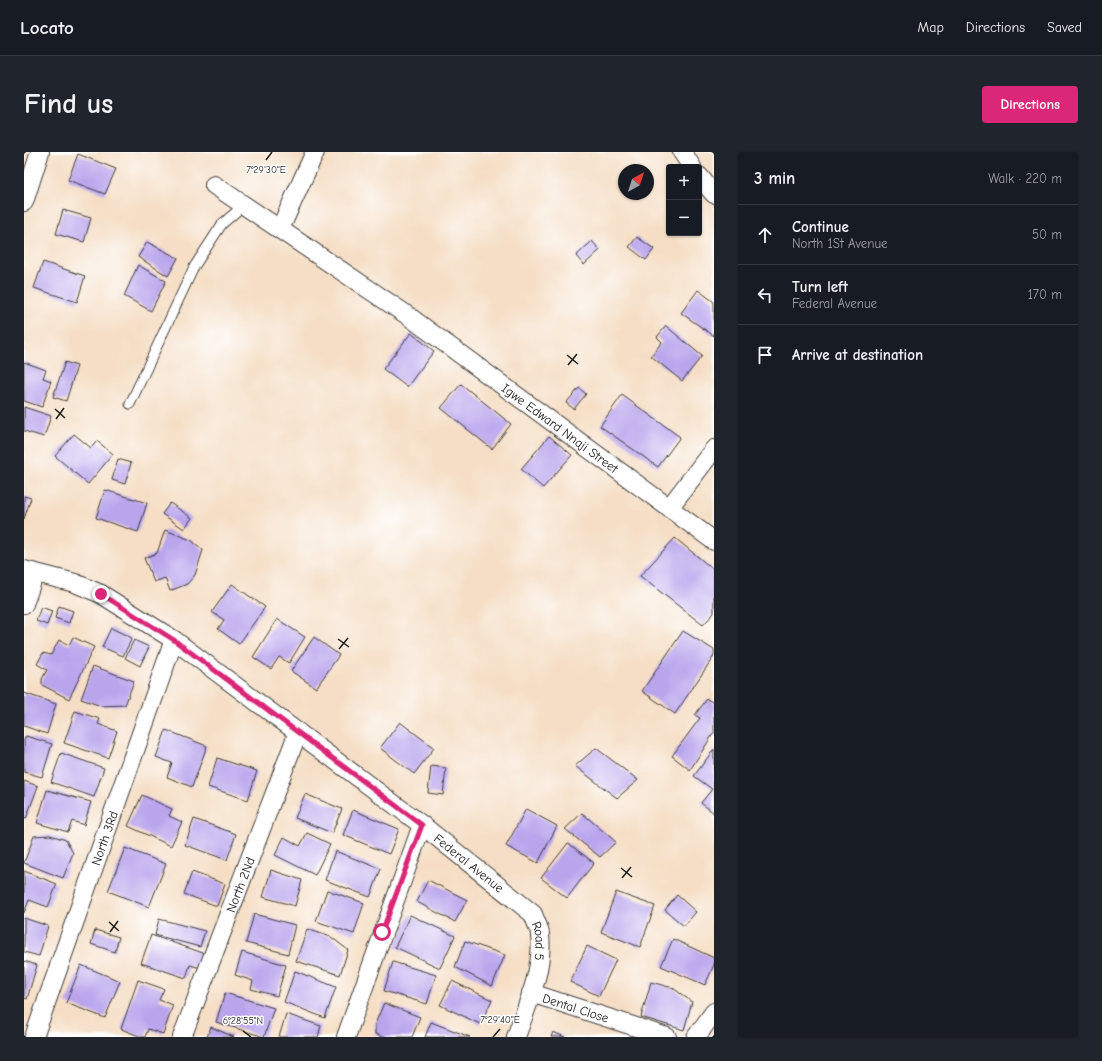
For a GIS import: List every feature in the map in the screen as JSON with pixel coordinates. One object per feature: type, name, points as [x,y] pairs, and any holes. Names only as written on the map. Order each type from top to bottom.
[{"type":"street","points":[[24,202],[40,152]]},
{"type":"street","points":[[280,229],[315,152]]},
{"type":"street","points":[[682,152],[690,164]]},
{"type":"street","points":[[702,180],[714,194]]},
{"type":"street","name":"Igwe Edward Nnaji Street","points":[[214,185],[407,315],[714,541]]},
{"type":"street","points":[[669,508],[714,449]]},
{"type":"street","points":[[24,604],[29,571]]},
{"type":"street","name":"Federal Avenue","points":[[29,571],[75,583],[101,594],[174,640],[422,825],[533,914]]},
{"type":"street","name":"North 3Rd","points":[[34,1037],[174,640]]},
{"type":"street","name":"North 2Nd","points":[[182,1037],[298,732]]},
{"type":"street","points":[[346,1037],[422,825]]},
{"type":"street","name":"Road 5","points":[[516,1037],[531,993],[540,952],[540,933],[533,914]]},
{"type":"street","name":"Dental Close","points":[[531,993],[667,1037]]},
{"type":"street","points":[[696,1037],[714,1012]]},
{"type":"lane","points":[[130,404],[194,267],[222,224],[244,205]]},
{"type":"building","points":[[78,154],[116,169],[105,194],[68,180]]},
{"type":"building","points":[[63,210],[91,218],[84,242],[56,234]]},
{"type":"building","points":[[637,237],[654,249],[646,260],[629,247]]},
{"type":"building","points":[[592,241],[600,250],[584,265],[576,256]]},
{"type":"building","points":[[147,242],[178,258],[168,276],[138,257]]},
{"type":"building","points":[[43,262],[85,276],[77,302],[34,288]]},
{"type":"building","points":[[138,265],[166,281],[151,311],[124,296]]},
{"type":"building","points":[[698,290],[714,302],[714,336],[681,313]]},
{"type":"building","points":[[666,326],[702,356],[682,381],[651,356],[662,342],[657,337]]},
{"type":"building","points":[[411,333],[434,351],[407,387],[383,369]]},
{"type":"building","points":[[24,362],[46,370],[43,378],[51,381],[42,407],[24,401]]},
{"type":"building","points":[[65,362],[77,366],[66,401],[53,397]]},
{"type":"building","points":[[461,384],[511,424],[492,449],[441,408]]},
{"type":"building","points":[[579,388],[586,394],[574,409],[566,403]]},
{"type":"building","points":[[622,395],[680,437],[658,467],[600,426]]},
{"type":"building","points":[[24,407],[51,416],[44,437],[24,431]]},
{"type":"building","points":[[74,434],[91,448],[97,441],[113,454],[88,484],[55,456]]},
{"type":"building","points":[[549,436],[572,455],[543,488],[521,469]]},
{"type":"building","points":[[118,459],[131,463],[125,484],[112,480]]},
{"type":"building","points":[[105,490],[147,503],[138,532],[96,518]]},
{"type":"building","points":[[24,496],[31,498],[24,519]]},
{"type":"building","points":[[170,503],[192,518],[184,529],[162,514]]},
{"type":"building","points":[[165,530],[191,540],[203,550],[195,575],[187,584],[170,591],[165,578],[154,582],[144,558],[157,553]]},
{"type":"building","points":[[675,538],[714,570],[714,613],[703,625],[640,576]]},
{"type":"building","points":[[232,584],[265,607],[239,644],[218,629],[224,620],[212,612]]},
{"type":"building","points":[[59,606],[73,611],[69,623],[55,618]]},
{"type":"building","points":[[41,607],[52,611],[47,625],[36,621]]},
{"type":"building","points":[[277,619],[305,637],[289,663],[279,657],[271,669],[253,657]]},
{"type":"building","points":[[111,628],[132,638],[123,656],[102,647]]},
{"type":"building","points":[[683,631],[714,650],[714,656],[675,714],[642,691]]},
{"type":"building","points":[[73,637],[94,647],[69,699],[42,685],[42,679],[47,670],[37,664],[43,653],[51,655],[59,640],[69,645]]},
{"type":"building","points":[[314,637],[339,655],[316,688],[291,671]]},
{"type":"building","points":[[134,640],[149,647],[140,666],[125,658]]},
{"type":"building","points":[[93,666],[134,681],[125,705],[101,706],[81,699]]},
{"type":"building","points":[[24,693],[56,704],[47,734],[24,726]]},
{"type":"building","points":[[707,699],[714,703],[714,735],[713,734],[690,770],[672,756],[700,718],[695,715]]},
{"type":"building","points":[[75,711],[100,719],[98,724],[117,731],[108,758],[64,743]]},
{"type":"building","points":[[400,722],[434,748],[414,774],[380,748]]},
{"type":"building","points":[[166,730],[207,746],[192,787],[167,777],[172,763],[156,757]]},
{"type":"building","points":[[26,736],[52,744],[42,777],[24,772],[24,740]]},
{"type":"building","points":[[596,748],[638,780],[617,798],[575,766]]},
{"type":"building","points":[[714,749],[714,813],[701,803],[712,789],[694,776]]},
{"type":"building","points":[[61,753],[104,768],[94,797],[51,782]]},
{"type":"building","points":[[217,758],[257,771],[248,800],[208,787]]},
{"type":"building","points":[[431,766],[446,768],[443,795],[428,793]]},
{"type":"building","points":[[24,781],[38,786],[26,819],[24,818]]},
{"type":"building","points":[[47,790],[91,802],[84,825],[72,821],[68,832],[37,823]]},
{"type":"building","points":[[305,794],[342,809],[332,833],[295,818]]},
{"type":"building","points":[[142,795],[172,809],[169,816],[182,822],[171,846],[128,826]]},
{"type":"building","points":[[526,809],[557,826],[538,863],[506,846]]},
{"type":"building","points":[[353,810],[399,829],[389,854],[343,835]]},
{"type":"building","points":[[582,813],[616,842],[600,857],[565,829]]},
{"type":"building","points":[[194,819],[236,834],[227,860],[185,845]]},
{"type":"building","points":[[307,833],[330,844],[315,875],[275,855],[284,837],[300,846]]},
{"type":"building","points":[[50,835],[66,840],[73,853],[63,878],[24,863],[34,836]]},
{"type":"building","points":[[568,843],[594,863],[567,898],[541,878]]},
{"type":"building","points":[[125,848],[166,864],[149,907],[108,891]]},
{"type":"building","points":[[335,851],[381,869],[370,897],[325,880]]},
{"type":"building","points":[[271,870],[302,880],[295,906],[263,897]]},
{"type":"building","points":[[24,871],[57,884],[48,907],[29,900],[24,913]]},
{"type":"building","points":[[192,872],[225,884],[217,906],[184,894]]},
{"type":"building","points":[[428,880],[467,900],[455,922],[417,902]]},
{"type":"building","points":[[327,890],[364,903],[354,934],[316,921]]},
{"type":"building","points":[[616,892],[655,906],[640,947],[601,932]]},
{"type":"building","points":[[677,895],[696,912],[684,926],[665,910]]},
{"type":"building","points":[[254,914],[295,925],[288,954],[246,943]]},
{"type":"building","points":[[410,915],[455,936],[440,968],[395,947]]},
{"type":"building","points":[[24,918],[48,926],[39,956],[24,952]]},
{"type":"building","points":[[159,919],[205,931],[200,947],[155,935]]},
{"type":"building","points":[[307,929],[331,937],[348,950],[340,975],[296,961]]},
{"type":"building","points":[[95,930],[119,937],[115,952],[91,944]]},
{"type":"building","points":[[151,935],[206,954],[201,968],[190,965],[186,978],[141,963]]},
{"type":"building","points":[[673,939],[714,958],[714,965],[705,985],[661,966]]},
{"type":"building","points":[[465,941],[505,955],[492,986],[455,967]]},
{"type":"building","points":[[587,946],[616,960],[599,996],[570,982]]},
{"type":"building","points":[[242,952],[286,965],[277,996],[251,989],[253,981],[235,975]]},
{"type":"building","points":[[24,961],[37,965],[27,999],[24,998]]},
{"type":"building","points":[[393,962],[436,975],[427,1004],[384,991]]},
{"type":"building","points":[[81,965],[120,981],[105,1018],[66,1003]]},
{"type":"building","points":[[295,971],[336,987],[325,1018],[284,1002]]},
{"type":"building","points":[[138,980],[164,989],[159,1000],[173,1005],[163,1034],[148,1029],[145,1037],[142,1037],[121,1029]]},
{"type":"building","points":[[452,981],[492,1000],[480,1024],[440,1005]]},
{"type":"building","points":[[651,982],[673,988],[692,1002],[684,1030],[641,1017]]},
{"type":"building","points":[[225,993],[274,1008],[264,1037],[216,1022]]},
{"type":"building","points":[[384,1003],[420,1017],[412,1037],[382,1037],[375,1034],[375,1024]]},
{"type":"building","points":[[286,1014],[321,1026],[318,1037],[279,1037]]},
{"type":"building","points":[[431,1022],[470,1037],[425,1037]]},
{"type":"building","points":[[211,1027],[234,1037],[207,1037]]},
{"type":"building","points":[[553,1032],[565,1037],[551,1037]]},
{"type":"route","points":[[101,594],[174,640],[422,825],[382,932]]}]
